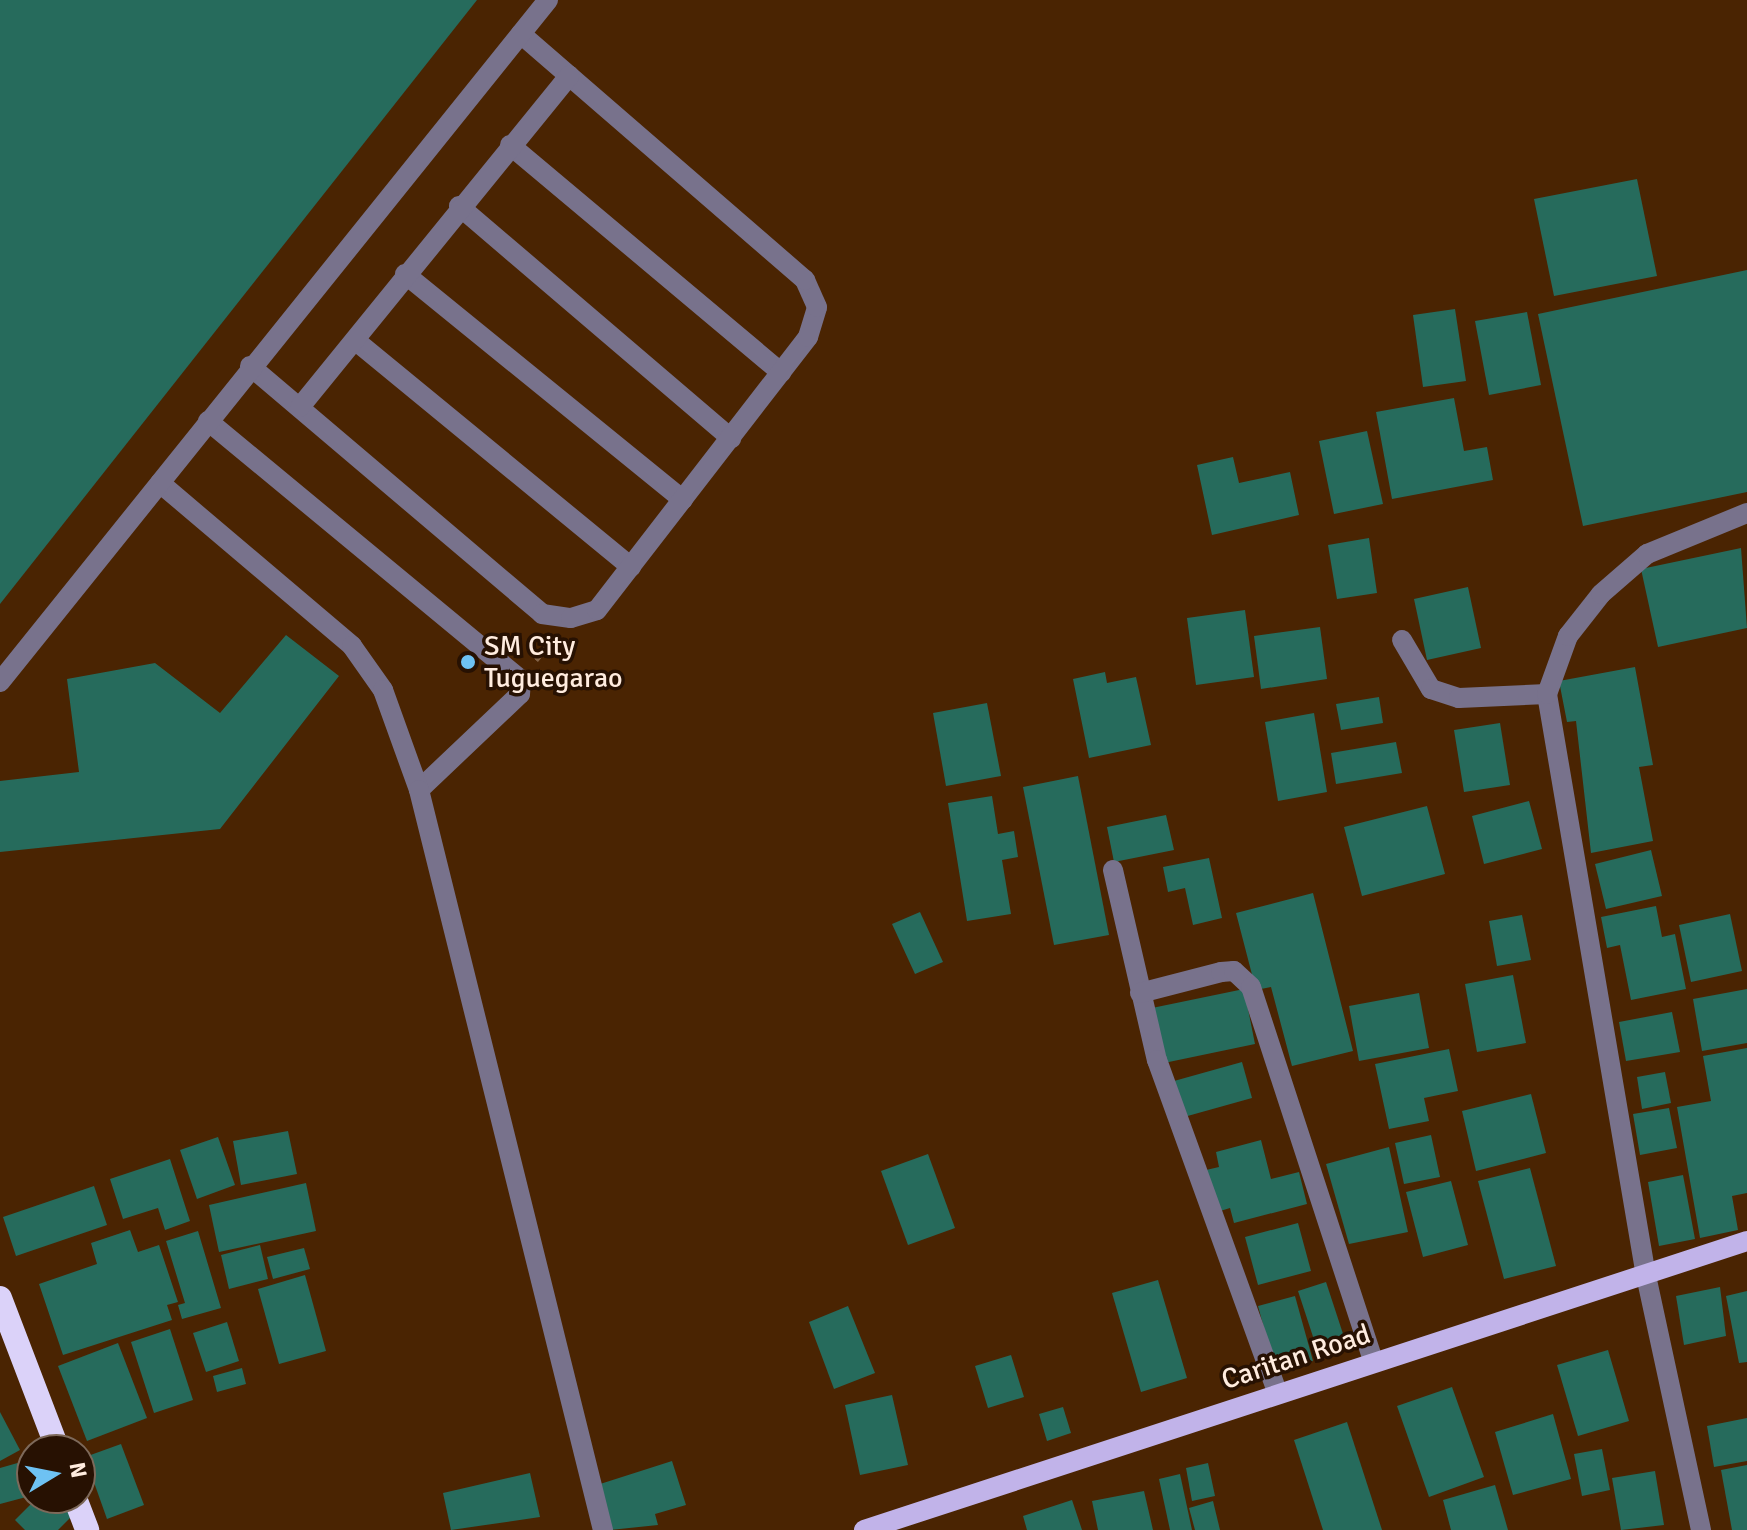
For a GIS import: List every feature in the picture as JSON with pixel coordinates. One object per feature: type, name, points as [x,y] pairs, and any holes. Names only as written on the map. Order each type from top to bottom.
[{"type":"highway","points":[[0,1298],[52,1434]]},
{"type":"main road","name":"Caritan Road","points":[[864,1530],[1645,1270],[1747,1241]]},
{"type":"street","points":[[0,682],[250,366],[548,0]]},
{"type":"street","points":[[250,366],[542,614],[571,618],[597,610],[808,337],[817,307],[805,280],[521,34]]},
{"type":"street","points":[[300,407],[356,341],[459,206],[569,76]]},
{"type":"street","points":[[510,145],[781,372]]},
{"type":"street","points":[[459,206],[731,438]]},
{"type":"street","points":[[405,274],[683,500]]},
{"type":"street","points":[[356,341],[631,567]]},
{"type":"street","points":[[208,421],[521,680],[520,694],[419,790]]},
{"type":"street","points":[[160,483],[352,646],[383,690],[419,790],[603,1530]]},
{"type":"street","points":[[1701,1530],[1645,1270],[1547,694],[1568,636],[1601,594],[1647,554],[1747,513]]},
{"type":"street","points":[[1402,640],[1431,689],[1459,698],[1547,694]]},
{"type":"street","points":[[1113,870],[1140,993],[1277,1392]]},
{"type":"street","points":[[1140,993],[1234,971],[1251,987],[1373,1361]]},
{"type":"path","points":[[521,680],[571,618]]},
{"type":"building","points":[[0,0],[477,0],[0,604]]},
{"type":"building","points":[[1637,179],[1657,276],[1554,296],[1534,199]]},
{"type":"building","points":[[1747,270],[1747,492],[1583,526],[1538,314]]},
{"type":"building","points":[[1455,309],[1466,381],[1423,387],[1413,315]]},
{"type":"building","points":[[1527,312],[1541,385],[1489,395],[1475,321]]},
{"type":"building","points":[[1454,398],[1464,451],[1487,447],[1493,480],[1392,499],[1376,412]]},
{"type":"building","points":[[1367,431],[1383,504],[1334,514],[1319,441]]},
{"type":"building","points":[[1233,457],[1239,483],[1290,472],[1299,515],[1212,535],[1197,465]]},
{"type":"building","points":[[1369,538],[1377,593],[1337,599],[1328,545]]},
{"type":"building","points":[[1741,548],[1747,628],[1658,647],[1641,569]]},
{"type":"building","points":[[1468,587],[1481,648],[1427,660],[1414,599]]},
{"type":"building","points":[[1245,610],[1254,677],[1196,685],[1187,618]]},
{"type":"building","points":[[1320,627],[1327,679],[1261,689],[1254,636]]},
{"type":"building","points":[[286,635],[339,676],[220,829],[0,852],[0,781],[79,772],[67,679],[155,663],[220,713]]},
{"type":"building","points":[[1635,667],[1653,765],[1639,767],[1653,841],[1591,853],[1576,721],[1567,722],[1559,681]]},
{"type":"building","points":[[1105,672],[1107,683],[1136,677],[1151,745],[1089,758],[1073,679]]},
{"type":"building","points":[[1379,697],[1383,723],[1341,730],[1336,704]]},
{"type":"building","points":[[987,703],[1001,776],[946,786],[933,713]]},
{"type":"building","points":[[1314,713],[1327,792],[1278,801],[1265,722]]},
{"type":"building","points":[[1500,723],[1510,785],[1464,792],[1454,730]]},
{"type":"building","points":[[1396,742],[1402,773],[1336,784],[1331,753]]},
{"type":"building","points":[[1078,776],[1109,935],[1054,945],[1023,787]]},
{"type":"building","points":[[992,796],[998,834],[1014,831],[1018,857],[1002,860],[1011,914],[967,921],[948,803]]},
{"type":"building","points":[[1529,801],[1542,849],[1484,864],[1472,816]]},
{"type":"building","points":[[1427,806],[1445,874],[1362,896],[1344,827]]},
{"type":"building","points":[[1166,815],[1174,850],[1114,862],[1107,827]]},
{"type":"building","points":[[1651,850],[1662,896],[1606,909],[1595,864]]},
{"type":"building","points":[[1209,858],[1222,918],[1193,925],[1185,888],[1168,892],[1163,867]]},
{"type":"building","points":[[1313,893],[1353,1051],[1292,1066],[1271,987],[1256,990],[1236,913]]},
{"type":"building","points":[[1656,906],[1662,937],[1675,934],[1686,989],[1631,1000],[1620,945],[1607,948],[1601,917]]},
{"type":"building","points":[[920,912],[943,962],[915,974],[892,924]]},
{"type":"building","points":[[1730,914],[1742,971],[1691,982],[1679,925]]},
{"type":"building","points":[[1522,915],[1531,960],[1497,966],[1489,921]]},
{"type":"building","points":[[1513,975],[1526,1043],[1477,1052],[1465,984]]},
{"type":"building","points":[[1244,989],[1255,1044],[1164,1063],[1152,1008]]},
{"type":"building","points":[[1747,989],[1747,1043],[1702,1051],[1693,999]]},
{"type":"building","points":[[1419,993],[1429,1048],[1359,1061],[1349,1006]]},
{"type":"building","points":[[1672,1012],[1680,1052],[1626,1061],[1619,1022]]},
{"type":"building","points":[[1747,1048],[1747,1193],[1732,1196],[1738,1230],[1700,1238],[1677,1107],[1711,1101],[1703,1056]]},
{"type":"building","points":[[1449,1049],[1458,1091],[1424,1098],[1429,1121],[1389,1129],[1375,1064]]},
{"type":"building","points":[[1242,1062],[1252,1098],[1184,1117],[1174,1081]]},
{"type":"building","points":[[1665,1072],[1671,1103],[1642,1109],[1637,1077]]},
{"type":"building","points":[[1531,1094],[1546,1153],[1476,1171],[1462,1111]]},
{"type":"building","points":[[1669,1108],[1677,1148],[1640,1155],[1633,1114]]},
{"type":"building","points":[[288,1131],[297,1174],[241,1185],[233,1141]]},
{"type":"building","points":[[1431,1135],[1440,1177],[1404,1184],[1395,1143]]},
{"type":"building","points":[[218,1137],[235,1185],[197,1199],[180,1150]]},
{"type":"building","points":[[1261,1140],[1271,1179],[1299,1172],[1307,1204],[1234,1223],[1230,1208],[1217,1212],[1206,1170],[1219,1167],[1216,1152]]},
{"type":"building","points":[[1389,1147],[1408,1232],[1349,1244],[1326,1164]]},
{"type":"building","points":[[928,1154],[955,1228],[908,1245],[881,1171]]},
{"type":"building","points":[[170,1159],[190,1221],[165,1230],[158,1208],[123,1219],[110,1179]]},
{"type":"building","points":[[1530,1168],[1556,1266],[1504,1279],[1478,1181]]},
{"type":"building","points":[[1683,1175],[1695,1239],[1659,1246],[1648,1182]]},
{"type":"building","points":[[1451,1181],[1468,1245],[1423,1257],[1406,1192]]},
{"type":"building","points":[[306,1183],[316,1231],[219,1252],[209,1205]]},
{"type":"building","points":[[94,1186],[107,1225],[16,1256],[3,1217]]},
{"type":"building","points":[[1298,1223],[1311,1271],[1258,1285],[1245,1237]]},
{"type":"building","points":[[130,1230],[138,1252],[159,1245],[178,1302],[167,1305],[172,1320],[63,1355],[39,1284],[97,1264],[91,1243]]},
{"type":"building","points":[[198,1231],[221,1308],[182,1319],[178,1305],[185,1303],[166,1241]]},
{"type":"building","points":[[260,1245],[268,1279],[229,1289],[221,1255]]},
{"type":"building","points":[[304,1248],[310,1269],[273,1279],[267,1257]]},
{"type":"building","points":[[305,1275],[326,1351],[279,1364],[258,1289]]},
{"type":"building","points":[[1158,1280],[1187,1378],[1141,1392],[1112,1293]]},
{"type":"building","points":[[1326,1282],[1348,1349],[1320,1358],[1298,1291]]},
{"type":"building","points":[[1720,1287],[1726,1336],[1684,1345],[1676,1296]]},
{"type":"building","points":[[1747,1291],[1747,1362],[1739,1363],[1726,1296]]},
{"type":"building","points":[[1295,1296],[1313,1361],[1276,1372],[1258,1306]]},
{"type":"building","points":[[848,1306],[875,1373],[834,1389],[809,1322]]},
{"type":"building","points":[[227,1322],[239,1361],[206,1372],[193,1333]]},
{"type":"building","points":[[170,1329],[193,1400],[154,1413],[131,1342]]},
{"type":"building","points":[[118,1343],[147,1418],[96,1438],[96,1434],[84,1434],[58,1366]]},
{"type":"building","points":[[1608,1350],[1629,1421],[1578,1436],[1557,1365]]},
{"type":"building","points":[[1011,1355],[1024,1397],[988,1408],[975,1366]]},
{"type":"building","points":[[242,1368],[246,1384],[217,1392],[213,1376]]},
{"type":"building","points":[[1452,1387],[1484,1477],[1429,1497],[1397,1406]]},
{"type":"building","points":[[892,1395],[908,1465],[860,1475],[845,1405]]},
{"type":"building","points":[[1063,1407],[1071,1433],[1047,1441],[1039,1414]]},
{"type":"building","points":[[0,1412],[16,1442],[16,1452],[0,1461]]},
{"type":"building","points":[[1553,1414],[1571,1479],[1513,1495],[1495,1432]]},
{"type":"building","points":[[1747,1418],[1747,1461],[1714,1467],[1707,1426]]},
{"type":"building","points":[[1347,1422],[1382,1530],[1323,1530],[1294,1440]]},
{"type":"building","points":[[121,1444],[144,1505],[107,1519],[96,1488],[96,1453]]},
{"type":"building","points":[[1602,1449],[1610,1490],[1582,1496],[1574,1454]]},
{"type":"building","points":[[672,1461],[686,1505],[655,1514],[658,1525],[610,1530],[597,1485]]},
{"type":"building","points":[[16,1463],[16,1500],[0,1504],[0,1468]]},
{"type":"building","points":[[1208,1463],[1215,1496],[1192,1501],[1186,1468]]},
{"type":"building","points":[[1747,1465],[1747,1530],[1732,1530],[1721,1470]]},
{"type":"building","points":[[1655,1471],[1664,1525],[1621,1530],[1612,1478]]},
{"type":"building","points":[[530,1473],[540,1517],[451,1530],[443,1493]]},
{"type":"building","points":[[1180,1474],[1192,1530],[1170,1530],[1159,1479]]},
{"type":"building","points":[[1495,1485],[1508,1530],[1451,1530],[1443,1500]]},
{"type":"building","points":[[1144,1491],[1153,1530],[1098,1530],[1092,1501]]},
{"type":"building","points":[[1072,1500],[1082,1530],[1027,1530],[1023,1516]]},
{"type":"building","points":[[1213,1501],[1220,1530],[1195,1530],[1189,1508]]},
{"type":"building","points":[[21,1514],[72,1516],[58,1530],[25,1530],[15,1520]]},
{"type":"place","name":"SM City Tuguegarao","points":[[468,662]]}]
